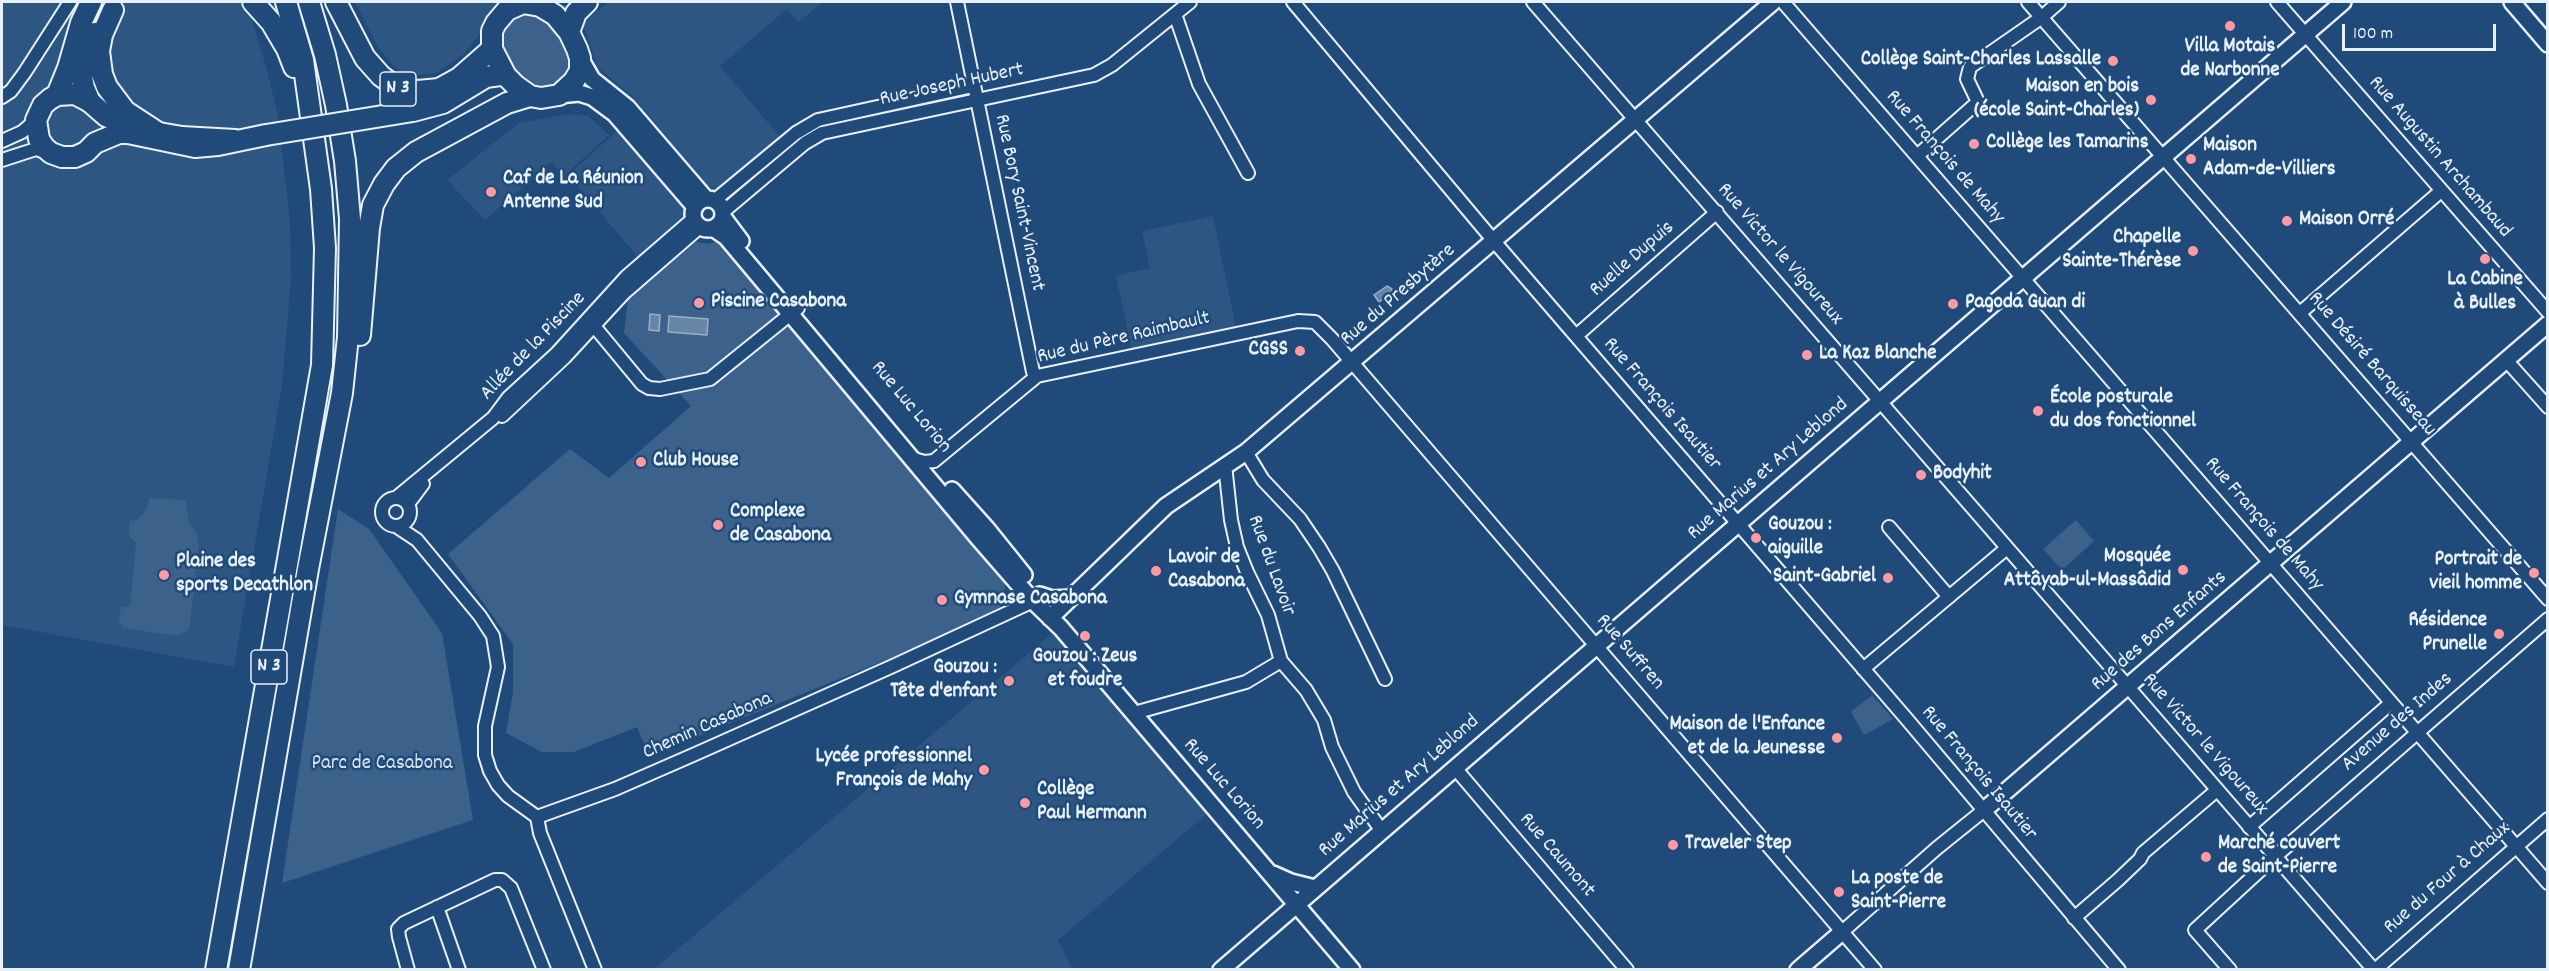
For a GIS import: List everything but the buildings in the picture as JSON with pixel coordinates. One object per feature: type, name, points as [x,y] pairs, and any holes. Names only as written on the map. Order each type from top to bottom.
[{"type":"main road","points":[[91,2],[81,23],[68,68],[57,95],[44,105],[36,120],[39,139],[51,153],[62,158],[75,157],[86,152],[95,143],[99,132],[100,120],[93,105]]},
{"type":"main road","name":"N 3","points":[[253,2],[271,22],[287,49],[314,131]]},
{"type":"main road","name":"N 3","points":[[216,969],[321,365],[325,248],[314,131],[303,60],[286,2]]},
{"type":"main road","name":"N 3","points":[[239,969],[308,569],[342,393],[350,279],[350,219],[336,105],[325,55],[309,2]]},
{"type":"main road","name":"N 3","points":[[336,2],[365,57],[381,76],[399,89],[417,91],[439,89],[459,78],[492,49]]},
{"type":"main road","points":[[569,32],[576,13],[586,2]]},
{"type":"main road","points":[[538,3],[555,15],[569,32],[580,58],[580,71],[574,81],[559,94],[541,98],[530,96],[506,76],[492,49],[492,31],[507,6],[538,3]]},
{"type":"main road","name":"N 3","points":[[93,105],[84,88],[82,77],[87,52],[99,25],[119,6]]},
{"type":"main road","name":"N 3","points":[[119,6],[101,43],[102,74],[117,103],[157,132],[182,137],[235,140]]},
{"type":"main road","name":"N 3","points":[[464,90],[492,49]]},
{"type":"main road","name":"N 3","points":[[95,143],[128,133],[195,147],[218,145],[235,140],[413,111],[443,103],[486,77],[506,76]]},
{"type":"main road","points":[[57,95],[75,94],[120,124],[157,132]]},
{"type":"main road","name":"N 3","points":[[308,569],[341,458],[351,410],[373,205],[396,168],[416,152],[507,103],[530,96]]},
{"type":"street","points":[[2,97],[11,91],[25,72],[70,2]]},
{"type":"street","name":"Rue Bory Saint-Vincent","points":[[957,2],[1033,372],[1036,376]]},
{"type":"street","name":"Rue Joseph Hubert","points":[[709,213],[822,133],[1094,75],[1112,65],[1190,2]]},
{"type":"street","name":"Rue François Isautier","points":[[1293,2],[1495,242],[2119,969]]},
{"type":"street","name":"Rue Victor le Vigoureux","points":[[1533,2],[2374,969]]},
{"type":"street","name":"Rue du Presbytère","points":[[1055,620],[1071,598],[1166,506],[1246,452],[1352,364],[1635,118],[1773,2]]},
{"type":"street","name":"Rue François de Mahy","points":[[1783,2],[2547,883]]},
{"type":"street","name":"Rue Désiré Barquisseau","points":[[2028,2],[2547,599]]},
{"type":"street","points":[[1917,156],[1978,102],[1967,79],[1970,67],[2042,17],[2059,2]]},
{"type":"street","name":"Rue Augustin Archambaud","points":[[2277,2],[2547,312]]},
{"type":"street","name":"Rue Marius et Ary Leblond","points":[[1221,969],[2343,2]]},
{"type":"street","points":[[2512,2],[2547,44]]},
{"type":"street","points":[[1175,14],[1198,84],[1248,173]]},
{"type":"street","name":"Rue Luc Lorion","points":[[580,58],[592,79],[627,107],[726,237],[794,311],[922,460],[979,539],[1036,598],[1352,969]]},
{"type":"street","name":"Rue Joseph Hubert","points":[[709,213],[796,133],[818,120],[974,86]]},
{"type":"street","name":"Rue Luc Lorion","points":[[559,94],[579,93],[592,97],[615,114],[709,213]]},
{"type":"street","points":[[2,141],[22,132],[36,120]]},
{"type":"street","points":[[2,160],[36,149],[51,153]]},
{"type":"street","points":[[2300,313],[2441,191]]},
{"type":"street","name":"Ruelle Dupuis","points":[[1576,336],[1716,212]]},
{"type":"street","name":"Allée de la Piscine","points":[[396,498],[493,418],[508,398],[598,310],[627,276],[709,213]]},
{"type":"street","name":"Allée de la Piscine","points":[[408,504],[424,483],[565,357],[624,293],[709,213]]},
{"type":"street","points":[[598,310],[592,322],[594,326],[642,384],[660,390],[710,379],[794,311]]},
{"type":"street","name":"Rue du Père Raimbault","points":[[922,460],[937,459],[1036,376],[1299,321],[1315,322],[1352,364]]},
{"type":"street","name":"Rue des Bons Enfants","points":[[1798,969],[2547,324]]},
{"type":"street","points":[[2506,360],[2547,407]]},
{"type":"street","name":"Rue Suffren","points":[[1352,364],[1875,969]]},
{"type":"street","points":[[1246,452],[1263,480],[1300,519],[1319,547],[1386,679]]},
{"type":"street","name":"Rue du Lavoir","points":[[1225,465],[1231,520],[1237,546],[1268,615],[1281,662],[1306,690],[1324,720],[1332,747],[1354,792],[1382,831]]},
{"type":"street","points":[[417,540],[409,519],[408,504],[396,498],[387,501],[382,515],[387,523],[396,526],[417,540],[480,616],[493,636],[498,667],[485,726],[485,755],[498,785],[508,796],[537,817],[540,832],[595,969]]},
{"type":"street","points":[[396,526],[409,519]]},
{"type":"street","points":[[1889,527],[1948,597]]},
{"type":"street","points":[[1863,669],[2007,548]]},
{"type":"street","points":[[1036,598],[1071,598]]},
{"type":"street","name":"Chemin Casabona","points":[[537,817],[615,789],[693,755],[880,672],[1036,598]]},
{"type":"street","name":"Avenue des Indes","points":[[2230,969],[2195,930],[2547,619]]},
{"type":"street","points":[[1134,713],[1246,682],[1281,662]]},
{"type":"street","points":[[2249,827],[2391,703]]},
{"type":"street","name":"Rue Caumont","points":[[1455,768],[1627,969]]},
{"type":"street","points":[[2074,918],[2140,859],[2151,846],[2217,790]]},
{"type":"street","name":"Rue du Four à Chaux","points":[[2374,969],[2547,819]]},
{"type":"street","points":[[1272,873],[1291,882],[1315,888]]},
{"type":"street","points":[[408,969],[398,929],[405,923],[495,880],[507,883],[544,969]]},
{"type":"street","points":[[437,907],[459,969]]},
{"type":"shaded area","points":[[2,2],[246,2],[247,4],[278,116],[290,222],[291,278],[282,385],[234,667],[2,625]]},
{"type":"shaded area","points":[[355,2],[504,2],[464,54],[436,73],[418,75],[405,74],[392,64],[379,49]]},
{"type":"shaded area","points":[[609,2],[823,2],[798,22],[787,9],[720,66],[781,138],[720,189],[709,187],[633,97],[597,67],[584,26],[588,18]]},
{"type":"shaded area","points":[[568,114],[588,116],[609,135],[564,176],[551,162],[485,220],[447,180],[519,123]]},
{"type":"shaded area","points":[[618,130],[684,206],[683,215],[675,226],[638,257],[568,175]]},
{"type":"shaded area","points":[[1213,216],[1236,328],[1132,350],[1116,276],[1150,268],[1142,231]]},
{"type":"shaded area","points":[[1387,286],[1392,289],[1390,294],[1379,302],[1374,295]]},
{"type":"shaded area","points":[[650,314],[660,315],[659,331],[649,330]]},
{"type":"shaded area","points":[[669,316],[708,319],[707,335],[668,332]]},
{"type":"shaded area","name":"Collège Paul Hermann","points":[[1055,631],[1208,813],[1058,940],[1072,969],[653,970]]},
{"type":"green space","points":[[522,10],[549,15],[572,50],[573,69],[564,82],[540,92],[521,82],[502,52],[500,38],[502,27]]},
{"type":"green space","name":"Complexe de Casabona","points":[[718,241],[1006,582],[1001,607],[913,649],[649,756],[637,727],[574,752],[542,752],[506,733],[513,692],[513,644],[448,554],[570,449],[609,478],[691,406],[624,333],[628,297],[696,242],[708,244]]},
{"type":"green space","name":"Plaine des sports Decathlon","points":[[149,498],[185,500],[190,525],[196,532],[199,544],[189,630],[177,636],[124,628],[119,622],[121,607],[130,606],[136,543],[129,536],[130,521],[137,520],[142,515],[148,506]]},
{"type":"green space","name":"Parc de Casabona","points":[[338,509],[369,529],[442,633],[473,820],[282,883]]},
{"type":"green space","points":[[2076,520],[2094,541],[2062,570],[2043,549]]},
{"type":"green space","points":[[1872,695],[1893,719],[1864,735],[1851,712]]},
{"type":"place","name":"Villa Motais de Narbonne","points":[[2230,26]]},
{"type":"place","name":"Collège Saint-Charles Lassalle","points":[[2113,61]]},
{"type":"place","name":"Maison en bois (école Saint-Charles)","points":[[2151,100]]},
{"type":"place","name":"Collège les Tamarins","points":[[1974,144]]},
{"type":"place","name":"Maison Adam-de-Villiers","points":[[2191,159]]},
{"type":"place","name":"Caf de La Réunion Antenne Sud","points":[[491,192]]},
{"type":"place","name":"Maison Orré","points":[[2287,221]]},
{"type":"place","name":"Chapelle Sainte-Thérèse","points":[[2193,251]]},
{"type":"place","name":"La Cabine à Bulles","points":[[2485,259]]},
{"type":"place","name":"Piscine Casabona","points":[[699,303]]},
{"type":"place","name":"Pagoda Guan di","points":[[1953,304]]},
{"type":"place","name":"CGSS","points":[[1300,351]]},
{"type":"place","name":"La Kaz Blanche","points":[[1807,355]]},
{"type":"place","name":"École posturale du dos fonctionnel","points":[[2038,411]]},
{"type":"place","name":"Club House","points":[[641,462]]},
{"type":"place","name":"Bodyhit","points":[[1921,475]]},
{"type":"place","name":"Complexe de Casabona","points":[[718,525]]},
{"type":"place","name":"Gouzou : aiguille","points":[[1756,538]]},
{"type":"place","name":"Mosquée Attâyab-ul-Massâdid","points":[[2183,570]]},
{"type":"place","name":"Lavoir de Casabona","points":[[1156,571]]},
{"type":"place","name":"Portrait de vieil homme","points":[[2534,573]]},
{"type":"place","name":"Plaine des sports Decathlon","points":[[164,575]]},
{"type":"place","name":"Saint-Gabriel","points":[[1888,578]]},
{"type":"place","name":"Gymnase Casabona","points":[[942,600]]},
{"type":"place","name":"Résidence Prunelle","points":[[2499,634]]},
{"type":"place","name":"Gouzou : Zeus et foudre","points":[[1085,636]]},
{"type":"place","name":"Gouzou : Tête d'enfant","points":[[1009,681]]},
{"type":"place","name":"Maison de l'Enfance et de la Jeunesse","points":[[1837,738]]},
{"type":"place","name":"Lycée professionnel François de Mahy","points":[[984,770]]},
{"type":"place","name":"Collège Paul Hermann","points":[[1025,803]]},
{"type":"place","name":"Traveler Step","points":[[1673,845]]},
{"type":"place","name":"Marché couvert de Saint-Pierre","points":[[2206,857]]},
{"type":"place","name":"La poste de Saint-Pierre","points":[[1839,892]]}]
